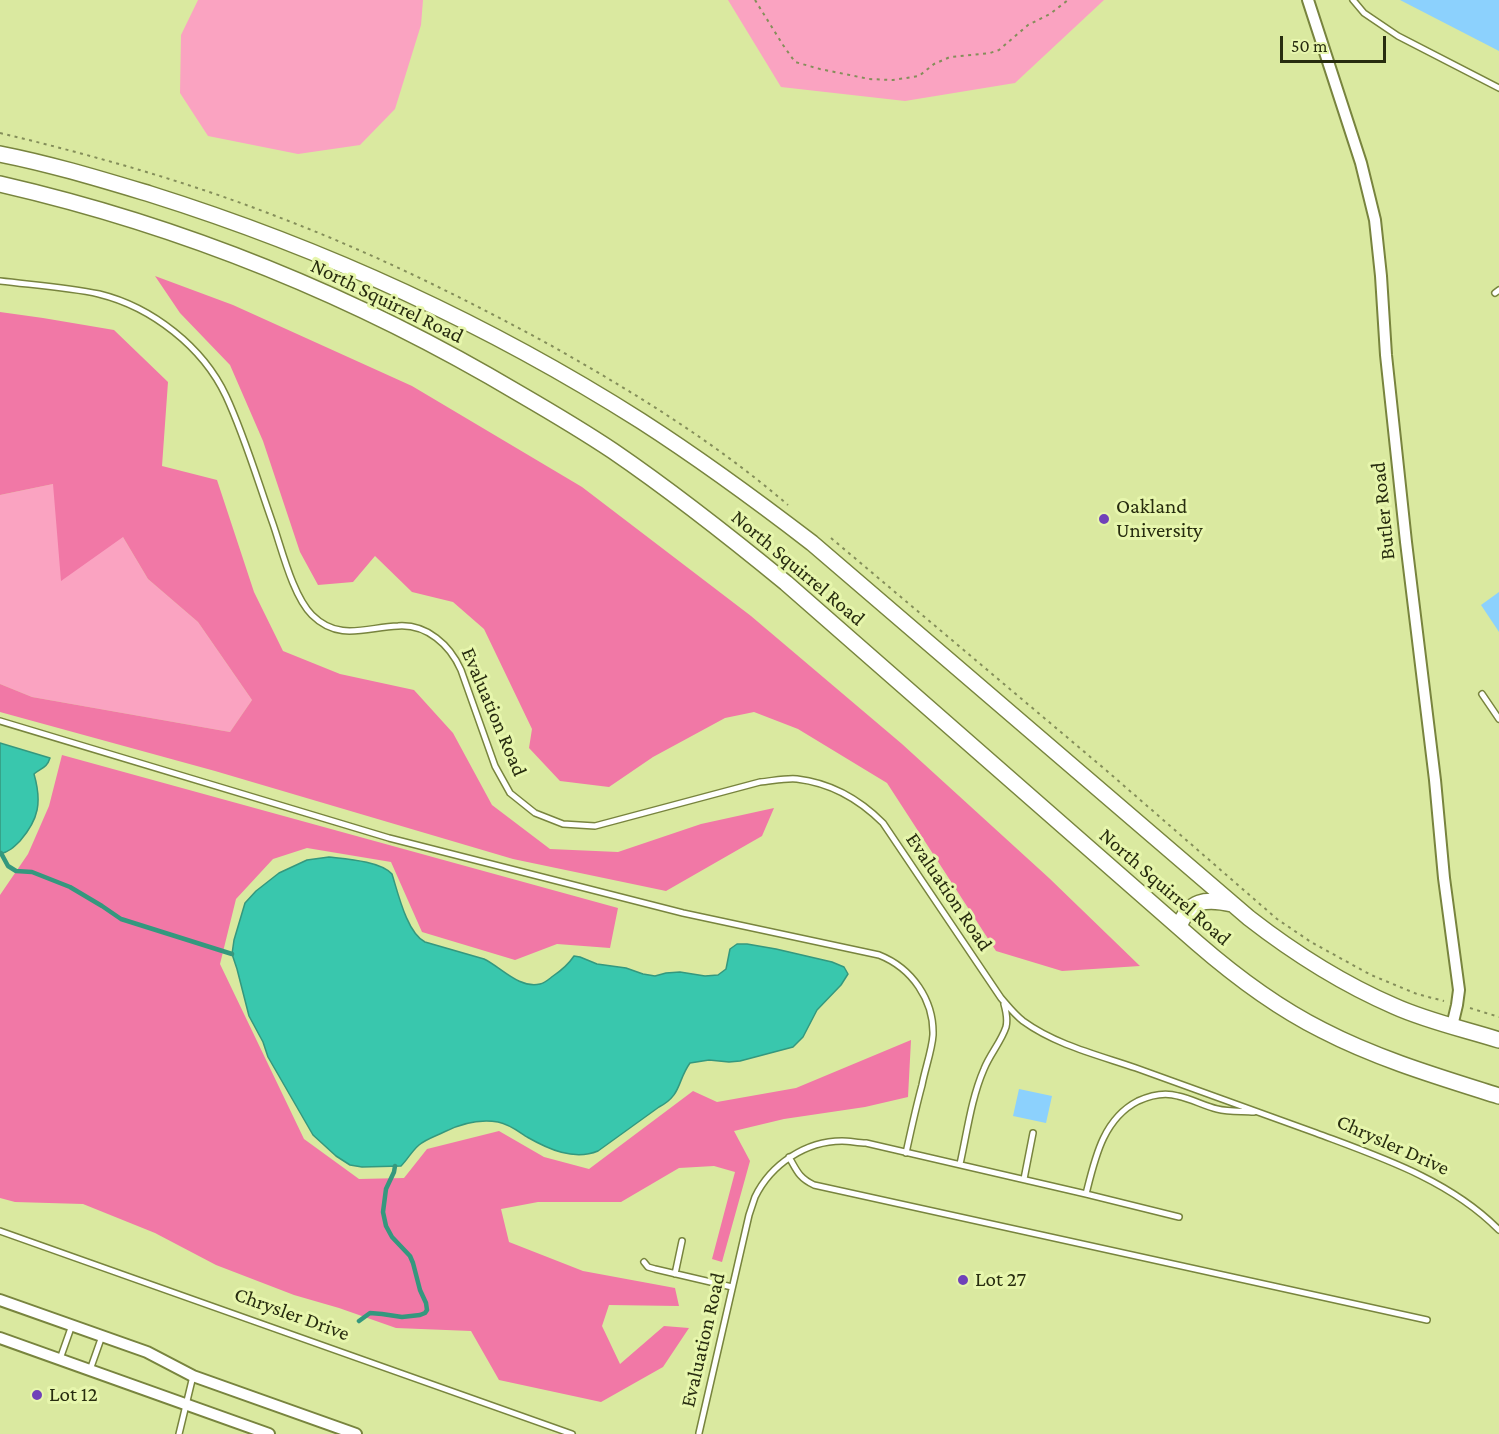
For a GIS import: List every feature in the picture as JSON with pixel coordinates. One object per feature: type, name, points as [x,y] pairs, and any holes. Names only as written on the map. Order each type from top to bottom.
[{"type":"main road","name":"North Squirrel Road","points":[[0,154],[70,171],[185,206],[321,256],[474,326],[623,410],[720,475],[812,543],[1232,904],[1287,947],[1330,974],[1394,1006],[1499,1040]]},
{"type":"main road","name":"North Squirrel Road","points":[[0,184],[76,203],[178,235],[286,276],[439,348],[563,419],[612,450],[727,534],[1213,957],[1254,989],[1296,1016],[1378,1056],[1499,1096]]},
{"type":"main road","points":[[1179,927],[1189,908],[1195,904],[1211,900],[1232,904]]},
{"type":"street","name":"Butler Road","points":[[1308,0],[1361,163],[1375,220],[1386,355],[1405,530],[1435,780],[1444,878],[1459,990],[1452,1026]]},
{"type":"street","points":[[0,1300],[147,1352],[193,1376],[356,1434]]},
{"type":"street","points":[[0,1338],[269,1434]]},
{"type":"lane","points":[[1353,0],[1364,13],[1398,36],[1499,88]]},
{"type":"lane","name":"Evaluation Road","points":[[0,281],[100,294],[131,306],[161,322],[186,343],[208,366],[225,395],[303,604],[325,625],[341,631],[354,632],[401,625],[419,628],[433,634],[447,646],[461,670],[495,766],[510,793],[535,813],[563,824],[595,826],[760,782],[797,779],[831,787],[860,802],[884,823],[1001,998],[1023,1021],[1049,1037],[1262,1113]]},
{"type":"lane","points":[[1482,694],[1499,719]]},
{"type":"lane","points":[[0,722],[388,838],[683,913],[879,955],[891,960],[909,974],[923,993],[932,1015],[933,1036],[906,1153]]},
{"type":"lane","name":"Evaluation Road","points":[[960,1164],[976,1091],[984,1068],[1006,1027],[1006,1009],[1001,998]]},
{"type":"lane","points":[[1086,1194],[1091,1172],[1106,1133],[1123,1111],[1144,1098],[1154,1095],[1171,1095],[1219,1110],[1262,1113]]},
{"type":"lane","name":"Chrysler Drive","points":[[1262,1113],[1412,1171],[1468,1203],[1499,1230]]},
{"type":"lane","points":[[1024,1179],[1033,1133]]},
{"type":"lane","name":"Evaluation Road","points":[[699,1433],[755,1196],[769,1176],[789,1157],[818,1144],[842,1141],[866,1143],[1179,1217]]},
{"type":"lane","points":[[789,1157],[804,1180],[814,1185],[1427,1320]]},
{"type":"lane","name":"Chrysler Drive","points":[[0,1231],[572,1434]]},
{"type":"lane","points":[[675,1274],[682,1241]]},
{"type":"lane","points":[[644,1262],[648,1267],[732,1287]]},
{"type":"lane","points":[[60,1359],[72,1325]]},
{"type":"lane","points":[[90,1370],[102,1336]]},
{"type":"lane","points":[[179,1434],[193,1376]]},
{"type":"path","points":[[755,0],[795,62],[869,79],[893,80],[919,76],[934,64],[950,57],[999,50],[1028,25],[1050,14],[1068,0]]},
{"type":"path","points":[[0,133],[144,172],[261,210],[318,232],[447,291],[542,340],[639,397],[712,445],[753,475],[789,506]]},
{"type":"path","points":[[830,538],[1107,771],[1277,919],[1311,942],[1371,975],[1417,994],[1444,1001]]},
{"type":"path","points":[[1472,1009],[1499,1017]]},
{"type":"shaded area","points":[[198,0],[423,0],[421,25],[395,109],[360,145],[298,154],[208,136],[180,93],[181,35]]},
{"type":"shaded area","points":[[728,0],[1104,0],[1015,83],[905,101],[781,87]]},
{"type":"shaded area","points":[[155,276],[233,305],[412,386],[582,487],[751,616],[902,744],[1049,878],[1140,966],[1062,971],[996,951],[887,783],[798,729],[754,712],[725,718],[653,757],[609,787],[560,781],[529,748],[532,729],[484,629],[453,602],[412,592],[375,556],[353,582],[318,585],[300,552],[263,441],[230,365],[180,313]]},
{"type":"shaded area","points":[[0,312],[114,330],[168,382],[162,466],[217,480],[254,592],[283,651],[340,674],[414,690],[453,733],[492,805],[550,849],[618,852],[701,824],[774,808],[762,836],[666,891],[513,859],[215,771],[0,712],[0,684],[32,697],[230,732],[252,700],[198,622],[148,579],[123,537],[61,581],[53,484],[0,495]]},
{"type":"shaded area","points":[[53,484],[123,537],[148,579],[198,622],[252,700],[230,732],[32,697],[0,684],[0,495]]},
{"type":"shaded area","points":[[62,755],[618,908],[610,948],[557,944],[515,960],[422,932],[391,862],[307,848],[273,859],[236,899],[220,964],[304,1139],[359,1179],[404,1178],[427,1149],[499,1131],[544,1157],[589,1169],[693,1091],[717,1102],[796,1088],[911,1040],[908,1097],[865,1107],[784,1119],[734,1131],[750,1161],[722,1262],[712,1259],[735,1172],[714,1166],[679,1168],[621,1202],[538,1202],[501,1209],[509,1242],[583,1271],[675,1288],[679,1306],[609,1305],[602,1326],[620,1364],[664,1326],[689,1328],[663,1367],[601,1402],[499,1380],[471,1331],[396,1328],[294,1295],[216,1265],[155,1233],[83,1204],[15,1202],[0,1198],[0,895],[28,854],[49,806]]},
{"type":"water","points":[[0,743],[50,758],[45,766],[34,774],[38,793],[35,818],[20,841],[9,851],[0,854]]},
{"type":"water","points":[[329,857],[362,861],[379,866],[392,874],[408,922],[425,942],[484,959],[518,980],[532,985],[545,982],[565,967],[574,956],[597,964],[626,968],[655,976],[680,972],[705,976],[718,975],[726,969],[730,949],[737,944],[776,949],[832,962],[844,967],[848,974],[841,985],[817,1010],[803,1037],[793,1047],[740,1061],[709,1060],[690,1063],[672,1098],[598,1151],[580,1155],[561,1152],[527,1137],[506,1124],[484,1121],[457,1127],[428,1139],[416,1148],[401,1166],[350,1165],[336,1156],[313,1135],[268,1057],[249,1016],[232,954],[245,903],[256,891],[279,873],[307,860]]},
{"type":"building","points":[[1400,0],[1499,0],[1499,51]]},
{"type":"building","points":[[1499,592],[1499,632],[1481,605]]},
{"type":"building","points":[[1019,1089],[1052,1096],[1046,1123],[1013,1116]]},
{"type":"waterway","points":[[1,853],[8,866],[16,871],[32,872],[70,887],[121,919],[232,954]]},
{"type":"waterway","points":[[359,1321],[370,1313],[402,1317],[420,1315],[427,1310],[410,1256],[392,1237],[386,1226],[383,1212],[386,1189],[395,1166]]},
{"type":"place","name":"Oakland University","points":[[1104,519]]},
{"type":"place","name":"Lot 27","points":[[963,1280]]},
{"type":"place","name":"Lot 12","points":[[37,1395]]}]
